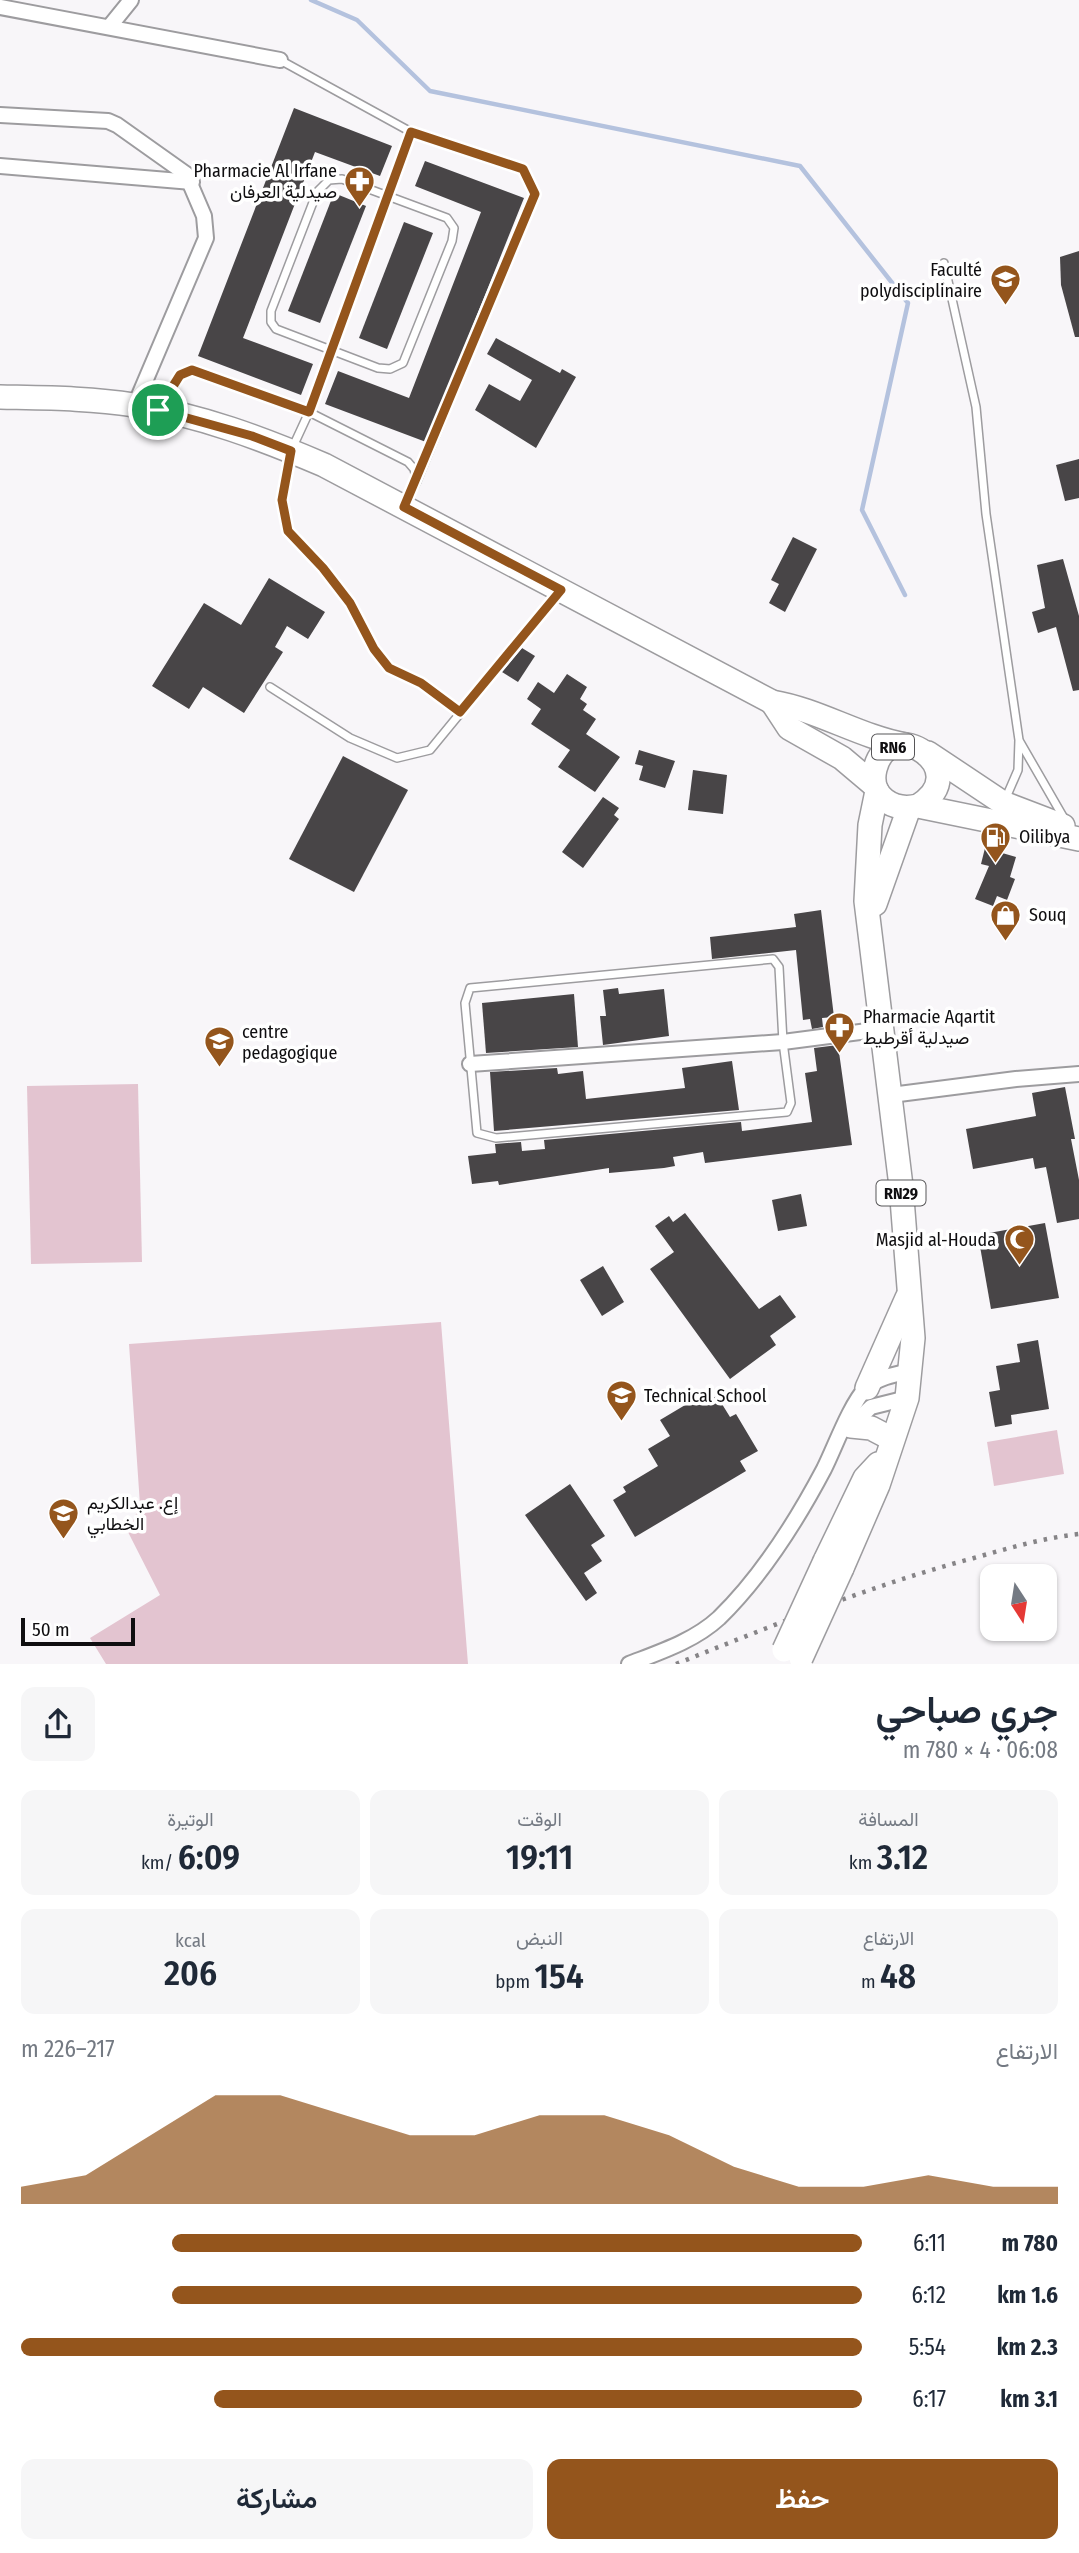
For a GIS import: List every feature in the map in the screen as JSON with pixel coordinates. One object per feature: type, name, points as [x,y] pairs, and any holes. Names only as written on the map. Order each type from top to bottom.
[{"type":"main road","name":"RN6","points":[[0,397],[146,408],[252,436],[291,451],[404,507],[772,702],[800,707],[861,733],[915,748],[1003,803],[1075,833]]},
{"type":"main road","name":"RN6","points":[[772,702],[789,728],[842,758],[876,788],[890,805],[1075,833]]},
{"type":"main road","name":"RN6","points":[[876,788],[875,766],[880,757],[887,751],[915,748],[936,767],[936,786],[926,801],[914,807]]},
{"type":"main road","name":"RN29","points":[[790,1659],[834,1564],[864,1478],[889,1448],[907,1398],[911,1371],[911,1288],[891,1096],[866,901],[870,825],[876,788]]},
{"type":"main road","name":"RN29","points":[[869,928],[879,886],[914,807]]},
{"type":"main road","points":[[867,1388],[886,1352],[911,1288]]},
{"type":"main road","points":[[845,1432],[871,1428],[889,1448]]},
{"type":"street","points":[[110,26],[128,1]]},
{"type":"street","points":[[0,7],[280,60]]},
{"type":"street","points":[[0,115],[108,121],[171,161],[192,182],[204,216],[206,238],[146,408]]},
{"type":"street","points":[[0,166],[192,182]]},
{"type":"street","points":[[470,1064],[783,1042],[883,1029]]},
{"type":"street","points":[[891,1096],[1016,1079],[1079,1074]]},
{"type":"street","points":[[629,1664],[682,1643],[717,1620],[751,1583],[779,1545],[806,1503],[867,1388],[892,1375],[911,1371]]},
{"type":"street","points":[[845,1432],[871,1408],[907,1398]]},
{"type":"lane","points":[[280,60],[411,132],[523,169],[535,194],[404,507]]},
{"type":"lane","points":[[411,132],[309,412],[291,451],[282,500],[288,531],[323,568],[350,603],[374,649],[389,668],[421,683],[460,712]]},
{"type":"lane","points":[[342,179],[389,195],[447,218],[454,228],[452,241],[403,363],[390,369],[378,369],[276,329],[271,322],[271,311],[317,192],[329,180],[342,179]]},
{"type":"lane","points":[[944,263],[976,407],[986,514],[1019,740],[1018,770],[1003,803]]},
{"type":"lane","points":[[146,408],[180,375],[192,370],[309,412],[408,462],[414,469],[417,481]]},
{"type":"lane","points":[[270,687],[350,738],[397,758],[430,750],[561,590]]},
{"type":"lane","points":[[1019,740],[1075,833]]},
{"type":"lane","points":[[769,958],[776,960],[779,967],[783,1042],[791,1103],[787,1112],[496,1138],[481,1136],[475,1127],[470,1064],[465,1003],[470,988],[769,958]]},
{"type":"shaded area","points":[[138,1084],[142,1262],[31,1264],[27,1086]]},
{"type":"shaded area","points":[[441,1322],[468,1664],[106,1664],[90,1638],[160,1595],[128,1532],[140,1505],[129,1344]]},
{"type":"shaded area","points":[[1057,1430],[1064,1474],[994,1486],[987,1442]]},
{"type":"building","points":[[294,108],[392,146],[380,176],[315,152],[243,338],[313,364],[301,395],[198,356]]},
{"type":"building","points":[[425,161],[524,198],[426,442],[325,404],[338,371],[409,398],[481,212],[415,186]]},
{"type":"building","points":[[334,193],[366,206],[320,323],[288,311]]},
{"type":"building","points":[[404,222],[433,233],[387,349],[359,338]]},
{"type":"building","points":[[1079,251],[1079,337],[1075,337],[1061,285],[1060,257]]},
{"type":"building","points":[[496,338],[560,373],[562,369],[576,377],[536,448],[475,410],[489,384],[520,401],[532,380],[487,354]]},
{"type":"building","points":[[1079,459],[1079,498],[1065,501],[1056,465]]},
{"type":"building","points":[[793,537],[817,549],[785,612],[769,603],[779,584],[771,580]]},
{"type":"building","points":[[1063,559],[1079,616],[1079,690],[1073,691],[1056,627],[1038,633],[1032,612],[1045,608],[1037,565]]},
{"type":"building","points":[[269,578],[325,612],[308,639],[287,626],[275,647],[283,652],[244,713],[203,687],[189,709],[152,686],[204,603],[241,625]]},
{"type":"building","points":[[522,648],[535,656],[518,682],[502,672]]},
{"type":"building","points":[[567,674],[587,687],[580,699],[587,704],[583,710],[596,719],[586,734],[620,757],[595,792],[558,767],[570,750],[531,724],[541,709],[527,699],[538,682],[554,693]]},
{"type":"building","points":[[639,750],[675,761],[665,788],[639,780],[643,766],[635,764]]},
{"type":"building","points":[[343,756],[408,790],[354,892],[289,859]]},
{"type":"building","points":[[693,770],[727,775],[723,814],[688,810]]},
{"type":"building","points":[[603,797],[619,808],[614,815],[619,819],[583,868],[562,852]]},
{"type":"building","points":[[985,848],[1016,857],[1010,877],[1015,879],[1007,900],[997,896],[993,906],[975,899],[989,866],[981,864]]},
{"type":"building","points":[[821,910],[834,1017],[822,1018],[823,1027],[812,1029],[810,1019],[803,1020],[796,950],[712,959],[710,937],[796,927],[794,914]]},
{"type":"building","points":[[618,988],[619,994],[664,989],[669,1036],[603,1045],[600,1016],[606,1016],[603,990]]},
{"type":"building","points":[[574,994],[578,1047],[486,1053],[482,1003]]},
{"type":"building","points":[[838,1045],[852,1145],[705,1163],[703,1152],[673,1157],[675,1166],[664,1168],[609,1173],[609,1168],[499,1185],[498,1181],[472,1184],[468,1156],[496,1153],[495,1144],[521,1142],[522,1151],[545,1149],[544,1140],[741,1122],[742,1131],[812,1122],[805,1073],[817,1071],[814,1048]]},
{"type":"building","points":[[732,1061],[739,1110],[494,1131],[490,1072],[557,1068],[558,1074],[583,1071],[586,1099],[685,1088],[682,1068]]},
{"type":"building","points":[[1065,1087],[1075,1139],[1071,1139],[1079,1180],[1079,1219],[1057,1223],[1046,1167],[1035,1169],[1033,1158],[973,1169],[966,1129],[1036,1116],[1032,1093]]},
{"type":"building","points":[[801,1194],[807,1226],[778,1231],[772,1200]]},
{"type":"building","points":[[685,1213],[759,1309],[780,1295],[796,1317],[770,1336],[776,1345],[730,1379],[650,1269],[674,1252],[655,1226],[669,1216],[673,1222]]},
{"type":"building","name":"Masjid al-Houda","points":[[1045,1223],[1059,1298],[991,1309],[978,1235]]},
{"type":"building","points":[[603,1266],[624,1302],[602,1316],[580,1280]]},
{"type":"building","points":[[1038,1340],[1049,1409],[1011,1415],[1012,1424],[995,1427],[989,1392],[1000,1390],[996,1366],[1020,1362],[1017,1344]]},
{"type":"building","points":[[707,1392],[711,1399],[717,1396],[730,1417],[736,1414],[758,1451],[740,1461],[746,1471],[635,1537],[613,1500],[626,1492],[623,1487],[658,1466],[648,1449],[670,1436],[660,1420]]},
{"type":"building","points":[[570,1484],[605,1536],[591,1545],[602,1561],[584,1573],[597,1593],[586,1601],[525,1515]]},
{"type":"waterway","points":[[311,0],[357,20],[430,91],[800,166],[908,303],[862,510],[905,595]]},
{"type":"railway","points":[[676,1664],[898,1580],[1013,1547],[1079,1534]]},
{"type":"place","name":"Pharmacie Al Irfane صيدلية العرفان","points":[[360,208]]},
{"type":"place","name":"Faculté polydisciplinaire","points":[[1005,307]]},
{"type":"place","name":"Oilibya","points":[[996,864]]},
{"type":"place","name":"Souq","points":[[1006,942]]},
{"type":"place","name":"Pharmacie Aqartit صيدلية أقرطيط","points":[[840,1054]]},
{"type":"place","name":"centre pedagogique","points":[[219,1069]]},
{"type":"place","name":"Masjid al-Houda","points":[[1019,1267]]},
{"type":"place","name":"Technical School","points":[[621,1423]]},
{"type":"place","name":"إع. عبدالكريم الخطابي","points":[[64,1540]]},
{"type":"route","points":[[411,132],[523,169],[531,180],[535,194],[404,507],[561,590],[460,712],[421,683],[389,668],[374,649],[350,603],[323,568],[288,531],[282,500],[291,451],[252,436],[158,410],[180,375],[192,370],[309,412],[411,132]]}]
